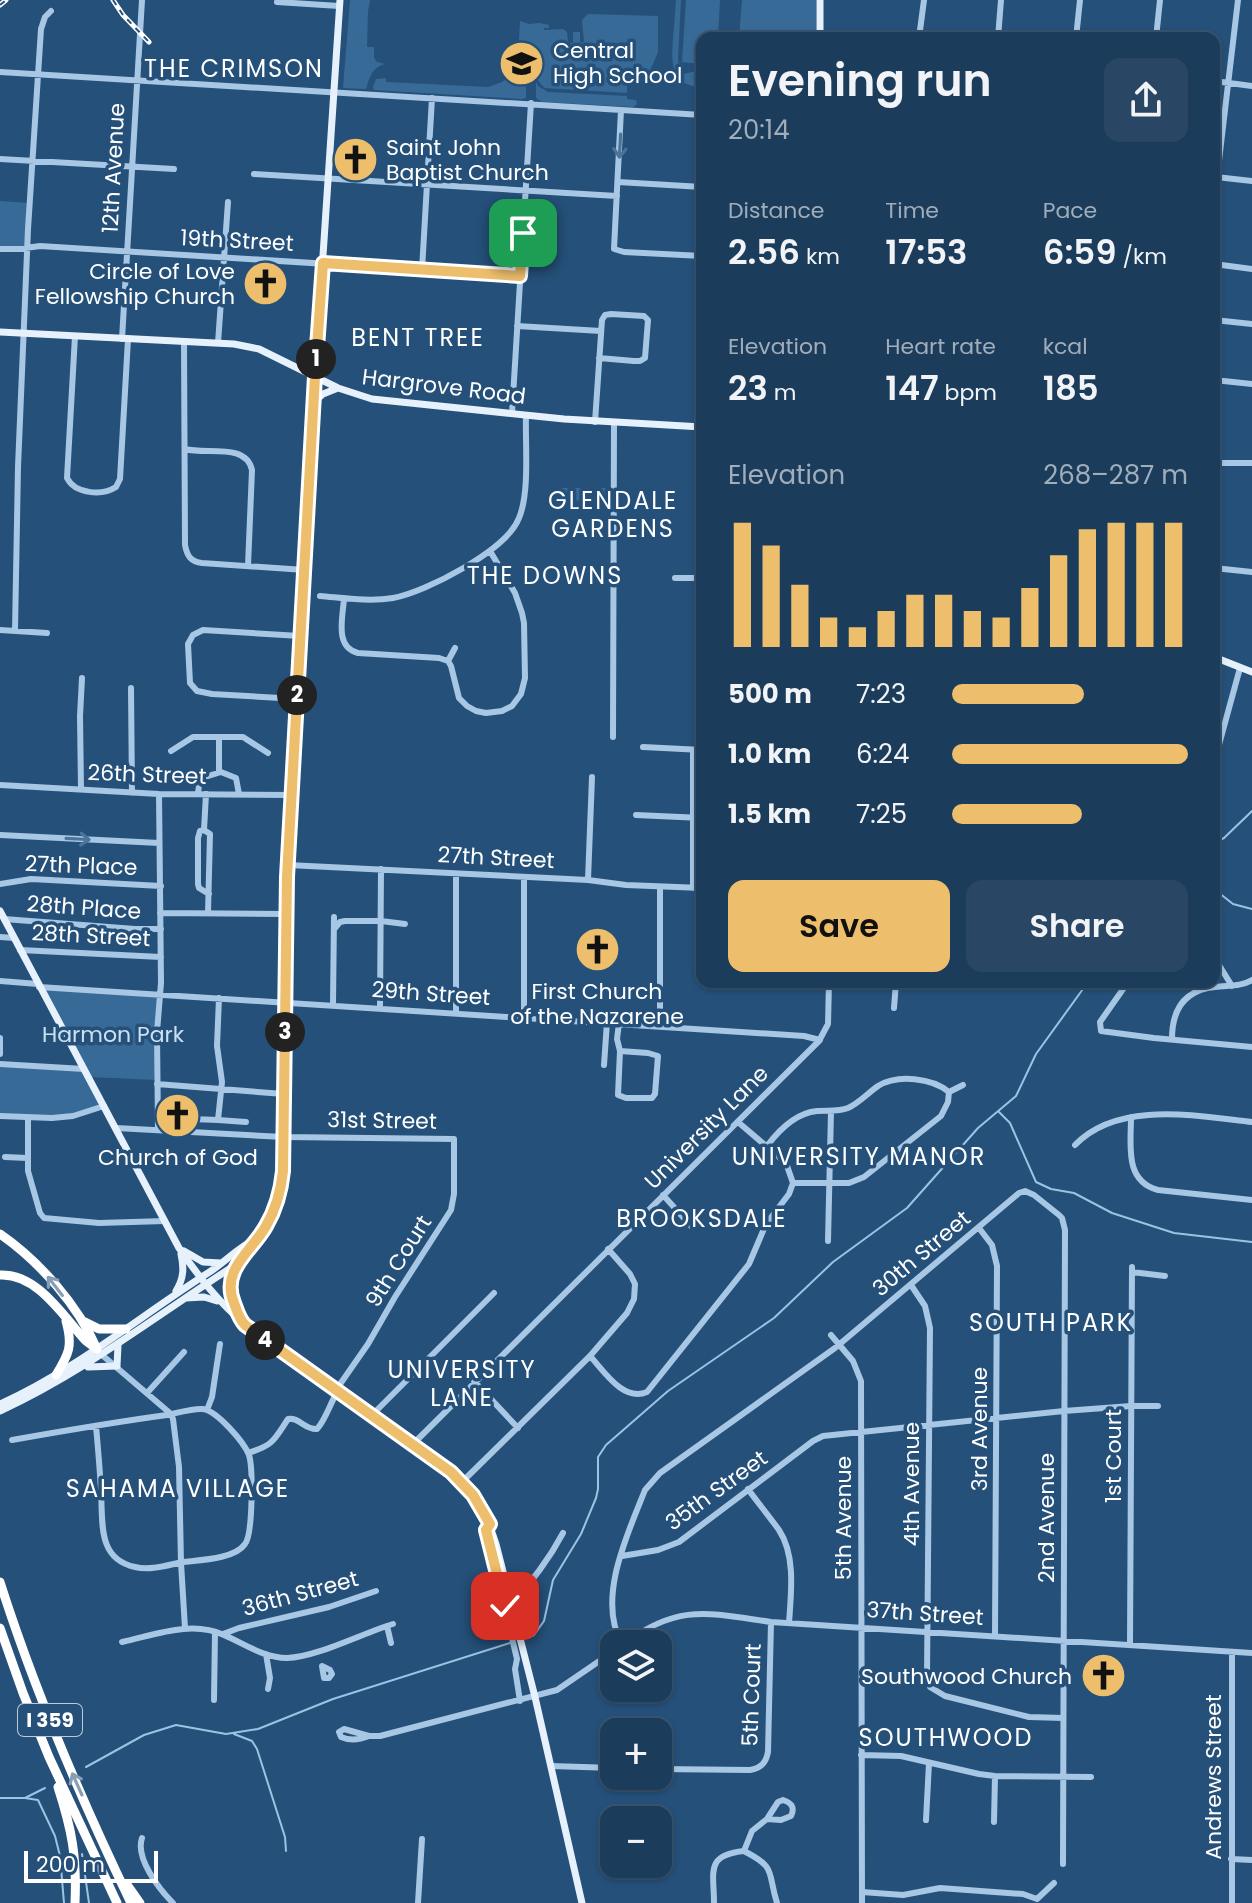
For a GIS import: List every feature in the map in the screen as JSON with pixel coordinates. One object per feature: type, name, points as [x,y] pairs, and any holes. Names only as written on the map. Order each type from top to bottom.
[{"type":"highway","points":[[0,1234],[40,1266],[80,1319],[100,1352]]},
{"type":"highway","points":[[0,1275],[17,1276],[33,1285],[100,1352]]},
{"type":"highway","points":[[56,1375],[70,1348],[65,1318]]},
{"type":"highway","points":[[80,1319],[99,1329],[126,1329]]},
{"type":"highway","name":"I 359","points":[[0,1582],[66,1760],[131,1903]]},
{"type":"highway","name":"I 359","points":[[0,1628],[49,1757]]},
{"type":"highway","points":[[49,1757],[72,1834],[75,1903]]},
{"type":"highway","points":[[49,1757],[117,1903]]},
{"type":"highway","points":[[109,1855],[140,1903]]},
{"type":"main road","points":[[820,0],[820,32]]},
{"type":"main road","points":[[241,1321],[230,1292],[231,1276],[270,1218],[280,1193],[283,1171],[288,865],[339,3]]},
{"type":"main road","name":"Hargrove Road","points":[[0,332],[218,343],[256,348],[338,388],[372,399],[595,422],[696,427]]},
{"type":"main road","points":[[314,402],[338,388]]},
{"type":"main road","points":[[1220,660],[1252,672]]},
{"type":"main road","points":[[2,915],[179,1248],[202,1281],[241,1321],[414,1443],[462,1482],[473,1495],[490,1524],[510,1598],[582,1903]]},
{"type":"main road","points":[[0,1404],[118,1345],[184,1298],[247,1243],[256,1239]]},
{"type":"main road","points":[[179,1248],[203,1262],[223,1263]]},
{"type":"main road","points":[[174,1295],[182,1281],[184,1266],[179,1248]]},
{"type":"main road","points":[[0,1411],[82,1368],[126,1329],[174,1295],[237,1264]]},
{"type":"main road","points":[[184,1298],[204,1297],[220,1302]]},
{"type":"main road","points":[[82,1368],[117,1366],[118,1345]]},
{"type":"street","name":"12th Avenue","points":[[75,336],[67,478],[78,490],[104,492],[116,487],[120,479],[126,251],[142,0]]},
{"type":"street","points":[[920,32],[924,0]]},
{"type":"street","points":[[998,32],[1001,0]]},
{"type":"street","points":[[1077,32],[1080,0]]},
{"type":"street","points":[[1157,32],[1160,0]]},
{"type":"street","points":[[1220,141],[1238,0]]},
{"type":"street","points":[[277,2],[339,3]]},
{"type":"street","points":[[15,631],[18,467],[32,160],[41,29],[51,11]]},
{"type":"street","points":[[0,72],[696,115]]},
{"type":"street","points":[[1220,82],[1252,86]]},
{"type":"street","points":[[422,270],[432,98]]},
{"type":"street","points":[[512,413],[531,103]]},
{"type":"street","points":[[621,110],[614,249],[619,252],[696,256]]},
{"type":"street","points":[[0,159],[174,169]]},
{"type":"street","points":[[254,174],[617,196]]},
{"type":"street","points":[[1220,178],[1252,181]]},
{"type":"street","points":[[618,182],[696,187]]},
{"type":"street","points":[[218,343],[228,202]]},
{"type":"street","name":"19th Street","points":[[0,249],[40,246],[520,276]]},
{"type":"street","points":[[1220,265],[1252,269]]},
{"type":"street","points":[[595,422],[599,358],[602,320],[605,315],[611,314],[644,316],[648,320],[645,358],[634,361],[599,358]]},
{"type":"street","points":[[1220,321],[1252,324]]},
{"type":"street","points":[[517,326],[601,331]]},
{"type":"street","points":[[184,342],[185,545],[188,556],[197,563],[305,570]]},
{"type":"street","points":[[1220,381],[1252,384]]},
{"type":"street","points":[[320,596],[379,600],[411,594],[490,551],[509,535],[520,516],[525,489],[526,415]]},
{"type":"street","points":[[613,737],[614,423]]},
{"type":"street","points":[[185,449],[240,453],[252,464],[248,566]]},
{"type":"street","points":[[1220,463],[1252,463]]},
{"type":"street","points":[[455,648],[448,661],[459,698],[467,706],[492,713],[507,709],[519,698],[525,678],[522,613],[515,593],[490,551]]},
{"type":"street","points":[[1220,569],[1252,572]]},
{"type":"street","points":[[675,578],[696,578]]},
{"type":"street","points":[[344,598],[342,635],[345,645],[353,652],[448,661]]},
{"type":"street","points":[[0,630],[47,633]]},
{"type":"street","points":[[297,699],[197,691],[190,683],[188,644],[189,639],[198,632],[209,630],[300,636]]},
{"type":"street","points":[[1220,741],[1240,668]]},
{"type":"street","points":[[81,789],[82,678]]},
{"type":"street","points":[[131,688],[132,793]]},
{"type":"street","points":[[171,751],[193,737],[243,737],[268,753]]},
{"type":"street","points":[[219,737],[219,772]]},
{"type":"street","points":[[643,747],[693,750],[693,888]]},
{"type":"street","points":[[204,830],[199,785],[205,777],[219,772],[236,778],[239,794]]},
{"type":"street","points":[[588,880],[592,777]]},
{"type":"street","name":"26th Street","points":[[0,785],[159,794],[292,795]]},
{"type":"street","points":[[158,1130],[161,957],[159,794]]},
{"type":"street","points":[[636,815],[696,817]]},
{"type":"street","points":[[204,830],[210,834],[208,913]]},
{"type":"street","points":[[204,830],[200,831],[198,838],[198,884],[209,894]]},
{"type":"street","points":[[0,835],[159,843]]},
{"type":"street","name":"27th Street","points":[[288,865],[693,888]]},
{"type":"street","points":[[380,1008],[381,869]]},
{"type":"street","points":[[456,874],[456,1013]]},
{"type":"street","points":[[524,877],[524,1017]]},
{"type":"street","name":"27th Place","points":[[0,884],[31,879],[161,886]]},
{"type":"street","points":[[660,887],[660,1026]]},
{"type":"street","name":"28th Place","points":[[160,913],[286,914]]},
{"type":"street","name":"28th Place","points":[[2,915],[161,929]]},
{"type":"street","points":[[333,1004],[334,917]]},
{"type":"street","points":[[334,931],[345,921],[405,924]]},
{"type":"street","name":"28th Street","points":[[0,937],[14,938]]},
{"type":"street","name":"28th Street","points":[[20,950],[161,957]]},
{"type":"street","points":[[1220,967],[1232,986]]},
{"type":"street","points":[[1220,987],[1252,980]]},
{"type":"street","name":"29th Street","points":[[0,981],[804,1036],[820,1040]]},
{"type":"street","points":[[820,1040],[829,1019],[829,988]]},
{"type":"street","points":[[894,1008],[896,988]]},
{"type":"street","points":[[1101,1031],[1100,1022],[1124,988]]},
{"type":"street","points":[[1172,1039],[1177,1009],[1184,1001],[1207,988]]},
{"type":"street","points":[[218,1120],[221,1089],[217,1046],[219,998]]},
{"type":"street","points":[[604,1065],[607,1022]]},
{"type":"street","points":[[619,1023],[618,1095],[652,1098],[655,1094],[658,1056],[620,1051]]},
{"type":"street","points":[[1093,1035],[1101,1031],[1252,1047]]},
{"type":"street","points":[[0,1038],[0,1054]]},
{"type":"street","name":"University Lane","points":[[414,1443],[820,1040]]},
{"type":"street","points":[[0,1064],[84,1069]]},
{"type":"street","points":[[767,1146],[796,1118],[811,1112],[848,1107],[880,1085],[895,1080],[922,1081],[949,1092]]},
{"type":"street","points":[[157,1084],[284,1094]]},
{"type":"street","points":[[949,1092],[963,1085]]},
{"type":"street","points":[[793,1183],[849,1183],[864,1177],[944,1112],[949,1092]]},
{"type":"street","points":[[0,1116],[73,1116],[104,1106]]},
{"type":"street","points":[[828,1241],[831,1111]]},
{"type":"street","points":[[1075,1145],[1087,1134],[1113,1122],[1158,1113],[1252,1122]]},
{"type":"street","points":[[1131,1117],[1131,1159],[1139,1179],[1147,1186],[1158,1190],[1252,1200]]},
{"type":"street","points":[[28,1118],[28,1171],[44,1218],[99,1223],[165,1221]]},
{"type":"street","points":[[191,1119],[246,1122]]},
{"type":"street","points":[[590,1356],[625,1391],[636,1395],[647,1392],[749,1264],[766,1224],[789,1194],[793,1183],[786,1163],[738,1122]]},
{"type":"street","name":"31st Street","points":[[116,1128],[284,1137],[454,1139]]},
{"type":"street","name":"9th Court","points":[[248,1453],[273,1442],[288,1419],[296,1419],[308,1428],[321,1426],[337,1390],[451,1210],[454,1139]]},
{"type":"street","points":[[5,1157],[27,1158]]},
{"type":"street","name":"30th Street","points":[[617,1630],[612,1598],[615,1572],[645,1490],[655,1477],[840,1344],[1025,1191]]},
{"type":"street","name":"2nd Avenue","points":[[1025,1191],[1059,1215],[1064,1225],[1063,1864]]},
{"type":"street","points":[[663,1195],[691,1226]]},
{"type":"street","name":"3rd Avenue","points":[[979,1228],[992,1245],[997,1260],[995,1635]]},
{"type":"street","points":[[462,1482],[590,1356],[624,1318],[635,1294],[632,1278],[608,1249]]},
{"type":"street","name":"1st Court","points":[[1130,1644],[1132,1270],[1165,1276]]},
{"type":"street","name":"4th Avenue","points":[[911,1285],[929,1317],[927,1677],[930,1687],[945,1696],[1029,1717],[1063,1718]]},
{"type":"street","points":[[372,1415],[494,1293]]},
{"type":"street","name":"5th Avenue","points":[[831,1335],[853,1361],[860,1376],[862,1903]]},
{"type":"street","points":[[207,1410],[220,1344]]},
{"type":"street","points":[[100,1352],[171,1414],[179,1467],[185,1628]]},
{"type":"street","points":[[147,1393],[184,1352]]},
{"type":"street","points":[[474,1381],[518,1428]]},
{"type":"street","points":[[151,1417],[156,1401]]},
{"type":"street","points":[[861,1431],[1064,1411],[1158,1406]]},
{"type":"street","points":[[12,1440],[96,1426],[151,1417],[171,1414],[200,1409],[207,1410],[237,1435],[248,1453],[251,1466],[251,1525],[248,1541],[231,1554],[181,1563],[146,1568],[120,1561],[109,1549],[101,1523],[96,1426]]},
{"type":"street","name":"35th Street","points":[[622,1556],[658,1550],[679,1542],[813,1441],[823,1436],[861,1431]]},
{"type":"street","name":"5th Court","points":[[748,1489],[779,1530],[788,1549],[789,1623]]},
{"type":"street","points":[[490,1524],[486,1530],[517,1659],[515,1669],[520,1701]]},
{"type":"street","points":[[510,1598],[527,1586],[563,1533]]},
{"type":"street","name":"36th Street","points":[[219,1633],[329,1607],[376,1591]]},
{"type":"street","name":"37th Street","points":[[644,1630],[686,1615],[718,1614],[771,1622],[1252,1653]]},
{"type":"street","name":"5th Court","points":[[672,1769],[739,1771],[761,1767],[765,1762],[768,1752],[771,1622]]},
{"type":"street","name":"36th Street","points":[[219,1633],[278,1658],[318,1651],[390,1625],[391,1643]]},
{"type":"street","points":[[122,1642],[193,1627],[219,1633],[214,1700]]},
{"type":"street","points":[[318,1651],[322,1666]]},
{"type":"street","name":"Andrews Street","points":[[1232,1652],[1232,1903]]},
{"type":"street","points":[[266,1654],[270,1678],[268,1689]]},
{"type":"street","points":[[369,1736],[380,1736],[557,1690],[600,1661]]},
{"type":"street","points":[[861,1755],[901,1756],[995,1776],[1091,1777]]},
{"type":"street","points":[[926,1820],[929,1763]]},
{"type":"street","points":[[551,1766],[600,1768]]},
{"type":"street","points":[[994,1822],[995,1776]]},
{"type":"street","points":[[744,1851],[752,1831],[767,1819]]},
{"type":"street","points":[[142,1838],[140,1848],[146,1863],[156,1883],[173,1903]]},
{"type":"street","points":[[418,1903],[422,1839]]},
{"type":"street","points":[[714,1903],[713,1871],[717,1860],[726,1854],[744,1851],[762,1861],[769,1869],[777,1903]]},
{"type":"street","points":[[1231,1859],[1252,1860]]},
{"type":"street","points":[[862,1892],[903,1895],[940,1888],[1023,1894],[1038,1901],[1054,1883]]},
{"type":"green space","points":[[350,0],[370,0],[367,47],[374,47],[374,58],[385,64],[374,71],[366,89],[343,88]]},
{"type":"green space","points":[[676,0],[681,0],[679,67],[684,74],[696,71],[696,86],[684,83],[675,72],[672,48]]},
{"type":"green space","points":[[686,0],[720,0],[718,32],[696,32],[696,63],[682,62]]},
{"type":"green space","points":[[742,0],[816,0],[816,32],[739,32]]},
{"type":"green space","points":[[588,14],[658,16],[658,52],[649,73],[627,86],[627,93],[545,88],[529,65],[518,58],[520,21],[549,25],[544,30],[563,29],[567,32],[569,51],[573,32],[580,32],[580,43],[584,42],[582,20]]},
{"type":"green space","points":[[510,76],[523,76],[526,98],[374,90],[373,87],[376,79],[386,78],[386,82],[488,87]]},
{"type":"green space","points":[[536,82],[548,92],[627,96],[627,99],[636,100],[637,104],[633,107],[542,102],[536,98]]},
{"type":"green space","points":[[0,201],[30,203],[27,248],[0,249]]},
{"type":"green space","points":[[555,488],[606,488],[606,501],[555,500]]},
{"type":"green space","name":"Harmon Park","points":[[39,987],[159,994],[157,1080],[89,1077],[104,1106],[73,1116],[0,1116],[0,1064],[83,1069]]},
{"type":"waterway","points":[[1220,840],[1252,811]]},
{"type":"waterway","points":[[1220,894],[1233,904],[1252,909]]},
{"type":"waterway","points":[[528,1638],[544,1621],[553,1580],[581,1534],[596,1498],[598,1457],[606,1445],[668,1391],[774,1318],[833,1262],[907,1208],[978,1128],[1016,1096],[1036,1054],[1084,988]]},
{"type":"waterway","points":[[999,1112],[1010,1123],[1036,1182],[1051,1189],[1074,1193],[1112,1213],[1174,1233],[1252,1242]]},
{"type":"waterway","points":[[86,1767],[144,1735],[176,1725],[226,1734],[258,1729],[333,1699],[510,1643]]},
{"type":"waterway","points":[[234,1734],[252,1741],[257,1749],[285,1837],[286,1851]]},
{"type":"waterway","points":[[0,1798],[25,1798],[45,1788]]},
{"type":"waterway","points":[[25,1798],[38,1800],[55,1836],[64,1903]]},
{"type":"waterway","points":[[82,1854],[89,1903]]},
{"type":"railway","points":[[0,5],[6,0]]},
{"type":"railway","points":[[113,0],[149,42]]},
{"type":"place","name":"Central High School","points":[[522,63]]},
{"type":"place","name":"Saint John Baptist Church","points":[[355,160]]},
{"type":"place","name":"Circle of Love Fellowship Church","points":[[266,284]]},
{"type":"place","name":"First Church of the Nazarene","points":[[597,950]]},
{"type":"place","name":"Church of God","points":[[178,1116]]},
{"type":"place","name":"Southwood Church","points":[[1103,1676]]},
{"type":"district","name":"THE CRIMSON","points":[[234,69]]},
{"type":"district","name":"BENT TREE","points":[[418,338]]},
{"type":"district","name":"GLENDALE GARDENS","points":[[613,515]]},
{"type":"district","name":"THE DOWNS","points":[[545,576]]},
{"type":"district","name":"UNIVERSITY MANOR","points":[[859,1157]]},
{"type":"district","name":"BROOKSDALE","points":[[702,1219]]},
{"type":"district","name":"SOUTH PARK","points":[[1051,1323]]},
{"type":"district","name":"UNIVERSITY LANE","points":[[462,1384]]},
{"type":"district","name":"SAHAMA VILLAGE","points":[[178,1489]]},
{"type":"district","name":"SOUTHWOOD","points":[[946,1738]]},
{"type":"route","points":[[505,1606],[486,1530],[490,1524],[462,1482],[414,1443],[245,1325],[233,1302],[230,1286],[237,1264],[272,1215],[280,1193],[283,1171],[287,877],[323,263],[520,276],[523,233]]}]
